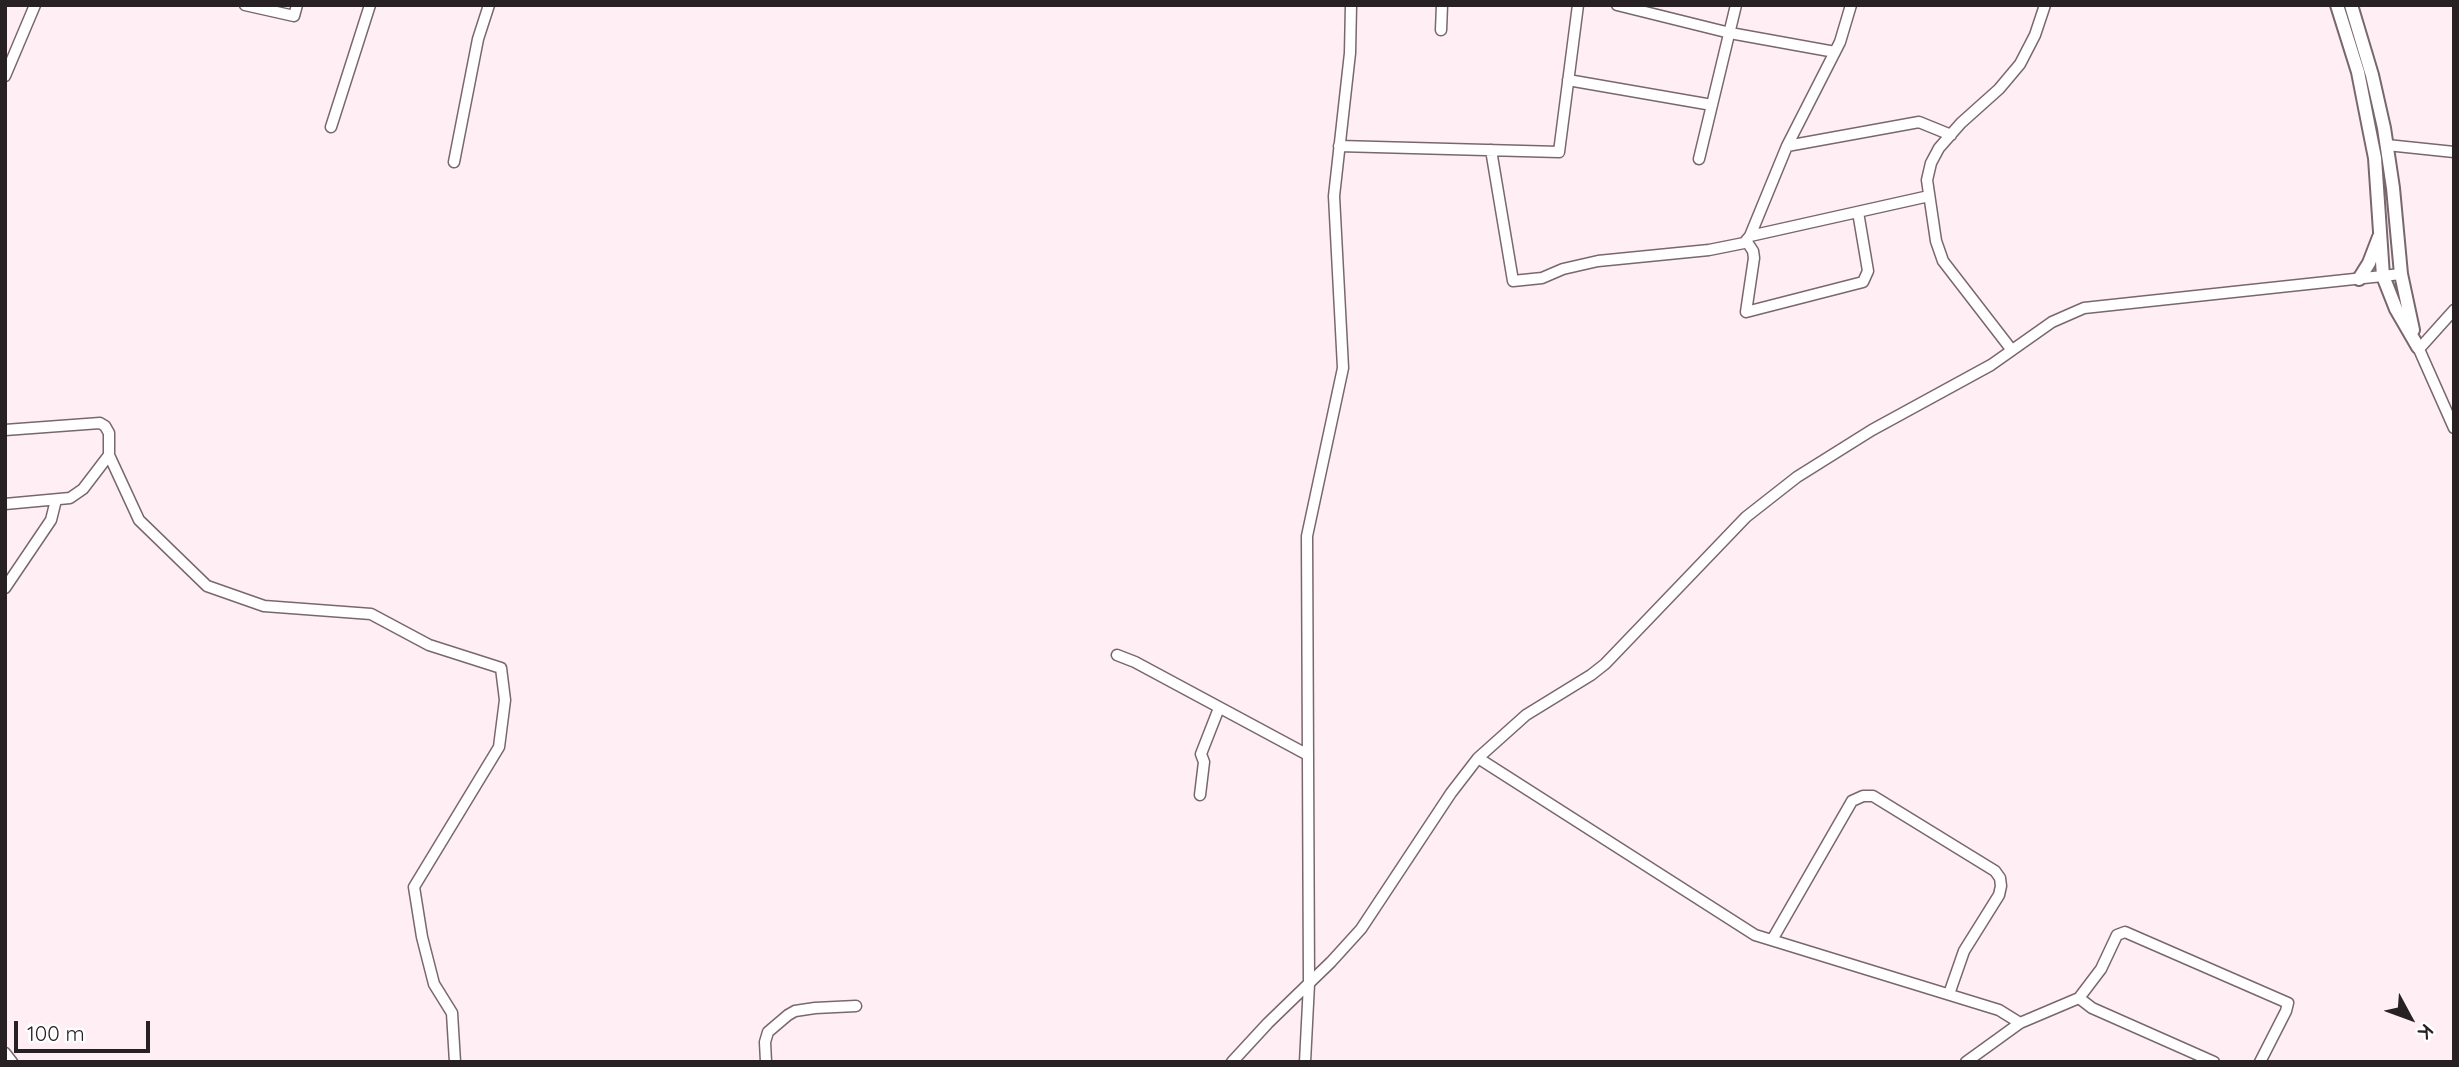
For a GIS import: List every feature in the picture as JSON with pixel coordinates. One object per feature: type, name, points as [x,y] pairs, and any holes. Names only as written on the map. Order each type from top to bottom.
[{"type":"street","points":[[245,5],[294,16],[297,5]]},
{"type":"street","points":[[331,127],[370,5]]},
{"type":"street","points":[[454,162],[478,39],[489,5]]},
{"type":"street","points":[[1305,1062],[1309,984],[1307,536],[1343,368],[1334,196],[1350,53],[1351,5]]},
{"type":"street","points":[[1441,30],[1443,5]]},
{"type":"street","points":[[1339,146],[1559,152],[1578,5]]},
{"type":"street","points":[[1617,5],[1730,33],[1835,52]]},
{"type":"street","points":[[1699,159],[1736,5]]},
{"type":"street","points":[[1851,5],[1840,42],[1787,146],[1749,239],[1754,258],[1746,312],[1863,282],[1868,271],[1858,212]]},
{"type":"street","points":[[2011,349],[1943,261],[1936,241],[1927,180],[1931,163],[1940,148],[2020,64],[2035,35],[2045,5]]},
{"type":"street","points":[[2337,5],[2358,72],[2370,128],[2375,159],[2383,276],[2396,309],[2418,348],[2454,428]]},
{"type":"street","points":[[2351,5],[2372,75],[2387,145],[2401,274],[2418,348]]},
{"type":"street","points":[[5,76],[31,7]]},
{"type":"street","points":[[1568,80],[1712,105]]},
{"type":"street","points":[[1787,146],[1919,122],[1951,135]]},
{"type":"street","points":[[2387,145],[2454,152]]},
{"type":"street","points":[[1491,150],[1513,281],[1542,278],[1563,269],[1598,261],[1709,250],[1929,196]]},
{"type":"street","points":[[2360,279],[2380,233]]},
{"type":"street","points":[[1232,1062],[1361,929],[1451,793],[1478,758],[1526,715],[1605,664],[1732,531],[1779,490],[1834,452],[1969,377],[2052,322],[2084,308],[2401,274]]},
{"type":"street","points":[[2418,348],[2454,310]]},
{"type":"street","points":[[5,430],[100,423],[109,433],[109,455],[139,520],[207,586],[264,606],[371,614],[429,645],[501,668],[505,700],[499,747],[414,887],[422,937],[434,984],[452,1013],[455,1062]]},
{"type":"street","points":[[5,504],[71,498],[79,493],[109,455]]},
{"type":"street","points":[[5,588],[9,576],[51,520],[56,500]]},
{"type":"street","points":[[1117,655],[1135,662],[1308,755]]},
{"type":"street","points":[[1200,795],[1204,762],[1201,754],[1219,708]]},
{"type":"street","points":[[1478,758],[1755,935],[1999,1010],[2020,1023]]},
{"type":"street","points":[[1772,940],[1852,801],[1863,796],[1873,796],[1996,871],[2000,878],[1999,895],[1964,951],[1949,994]]},
{"type":"street","points":[[1966,1062],[2020,1023],[2079,998],[2101,969],[2117,935],[2125,932],[2288,1003],[2260,1062]]},
{"type":"street","points":[[2079,998],[2092,1008],[2214,1062]]},
{"type":"street","points":[[766,1062],[765,1042],[768,1032],[788,1015],[795,1011],[815,1008],[856,1006]]},
{"type":"street","points":[[5,1053],[12,1062]]}]
